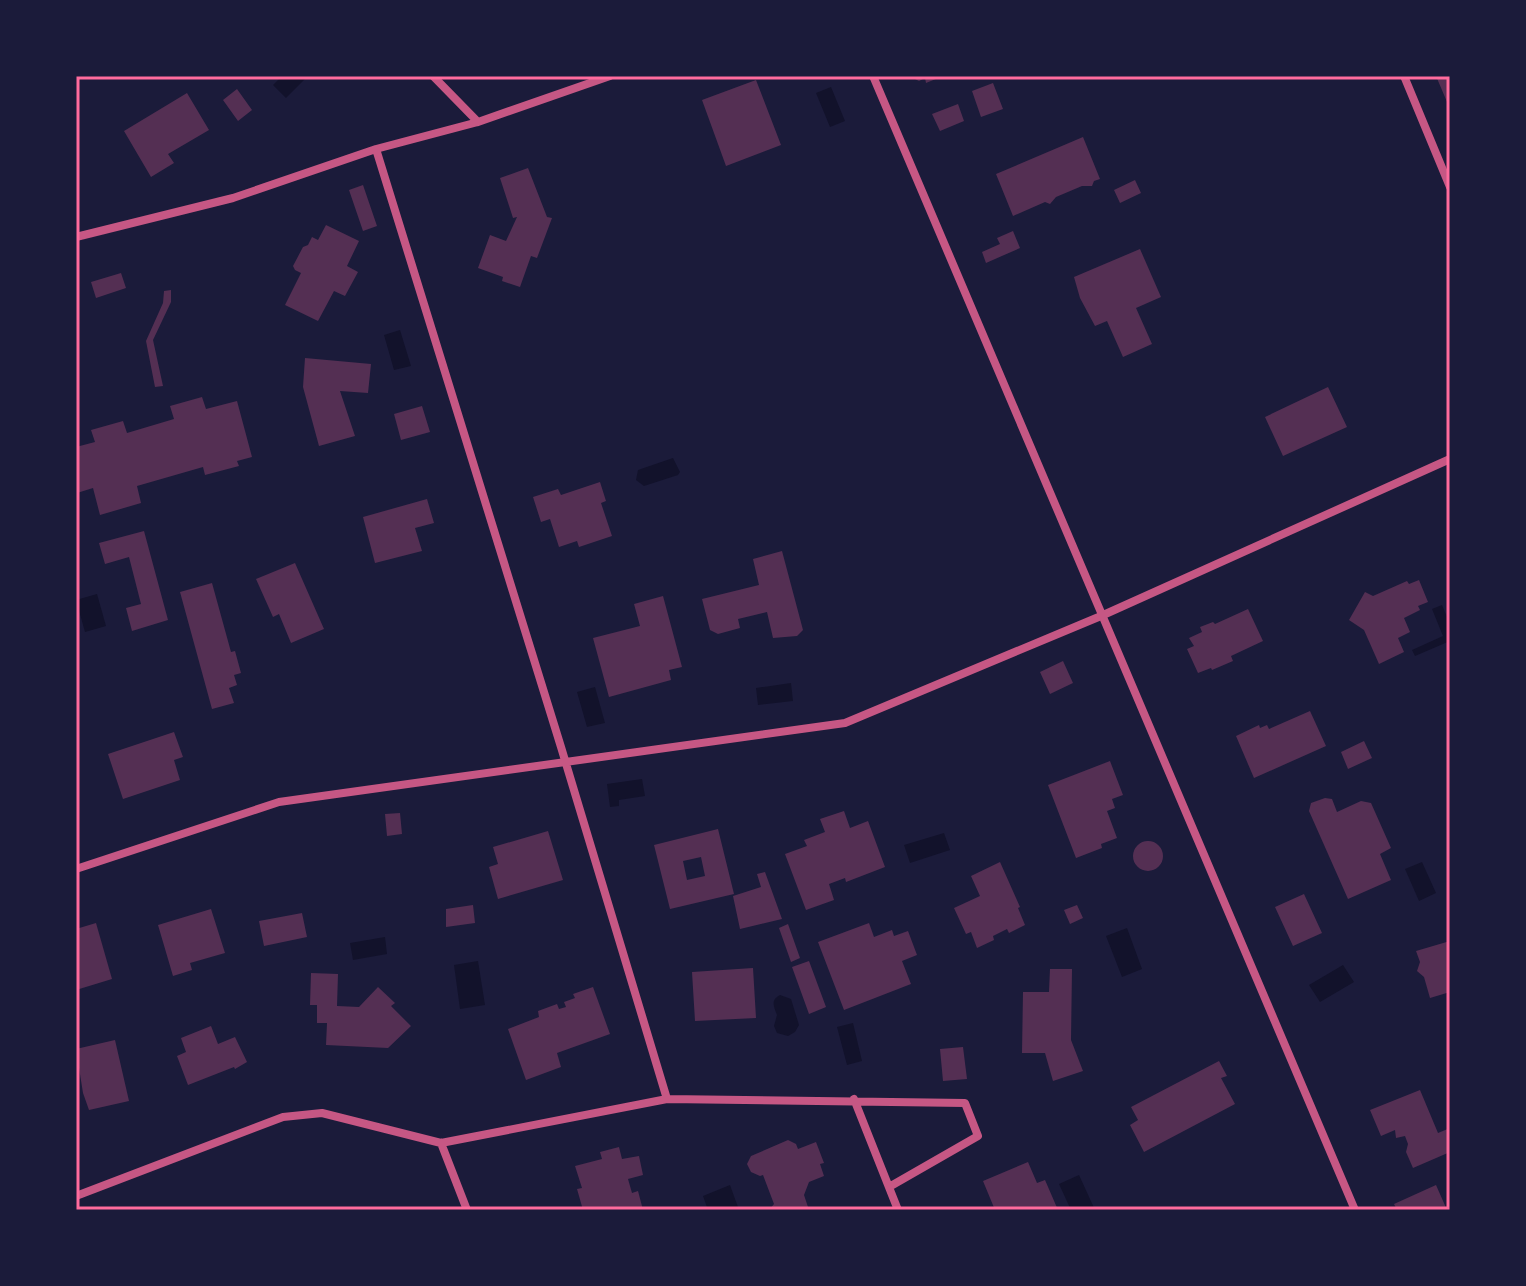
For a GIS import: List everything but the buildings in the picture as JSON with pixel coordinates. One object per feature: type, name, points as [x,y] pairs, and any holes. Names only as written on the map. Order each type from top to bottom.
[{"type":"street","points":[[433,76],[478,122]]},
{"type":"street","points":[[76,237],[233,198],[376,149],[478,122],[610,76]]},
{"type":"street","points":[[873,76],[1355,1210]]},
{"type":"street","points":[[1404,76],[1450,187]]},
{"type":"street","points":[[376,149],[667,1099]]},
{"type":"street","points":[[76,869],[279,802],[845,723],[1101,616],[1450,459]]},
{"type":"street","points":[[76,1196],[283,1117],[322,1113],[441,1143],[667,1099],[854,1099],[965,1103],[978,1136],[889,1187]]},
{"type":"street","points":[[854,1099],[898,1210]]},
{"type":"street","points":[[441,1143],[467,1210]]},
{"type":"shaded area","points":[[282,76],[308,76],[286,98],[273,85]]},
{"type":"shaded area","points":[[831,87],[845,121],[830,127],[816,93]]},
{"type":"shaded area","points":[[400,330],[411,366],[394,370],[384,335]]},
{"type":"shaded area","points":[[673,458],[680,472],[678,475],[644,486],[636,480],[638,470]]},
{"type":"shaded area","points":[[97,594],[106,626],[85,632],[76,600]]},
{"type":"shaded area","points":[[1442,605],[1450,624],[1450,641],[1415,656],[1412,650],[1443,636],[1432,609]]},
{"type":"shaded area","points":[[791,683],[793,701],[758,705],[756,688]]},
{"type":"shaded area","points":[[595,687],[605,723],[587,727],[577,692]]},
{"type":"shaded area","points":[[642,779],[645,796],[619,800],[619,806],[610,807],[607,784]]},
{"type":"shaded area","points":[[944,833],[950,850],[910,863],[904,845]]},
{"type":"shaded area","points":[[1422,862],[1436,893],[1419,901],[1405,869]]},
{"type":"shaded area","points":[[1127,928],[1142,969],[1122,977],[1106,936]]},
{"type":"shaded area","points":[[385,937],[387,954],[353,960],[350,943]]},
{"type":"shaded area","points":[[478,961],[485,1005],[460,1009],[454,965]]},
{"type":"shaded area","points":[[1343,965],[1354,982],[1320,1002],[1309,985]]},
{"type":"shaded area","points":[[780,995],[791,999],[799,1025],[788,1036],[777,1033],[774,1026],[777,1015],[774,1001]]},
{"type":"shaded area","points":[[853,1023],[862,1061],[847,1065],[837,1027]]},
{"type":"shaded area","points":[[1079,1175],[1095,1210],[1071,1210],[1059,1184]]},
{"type":"shaded area","points":[[730,1185],[739,1210],[708,1210],[703,1196]]}]
